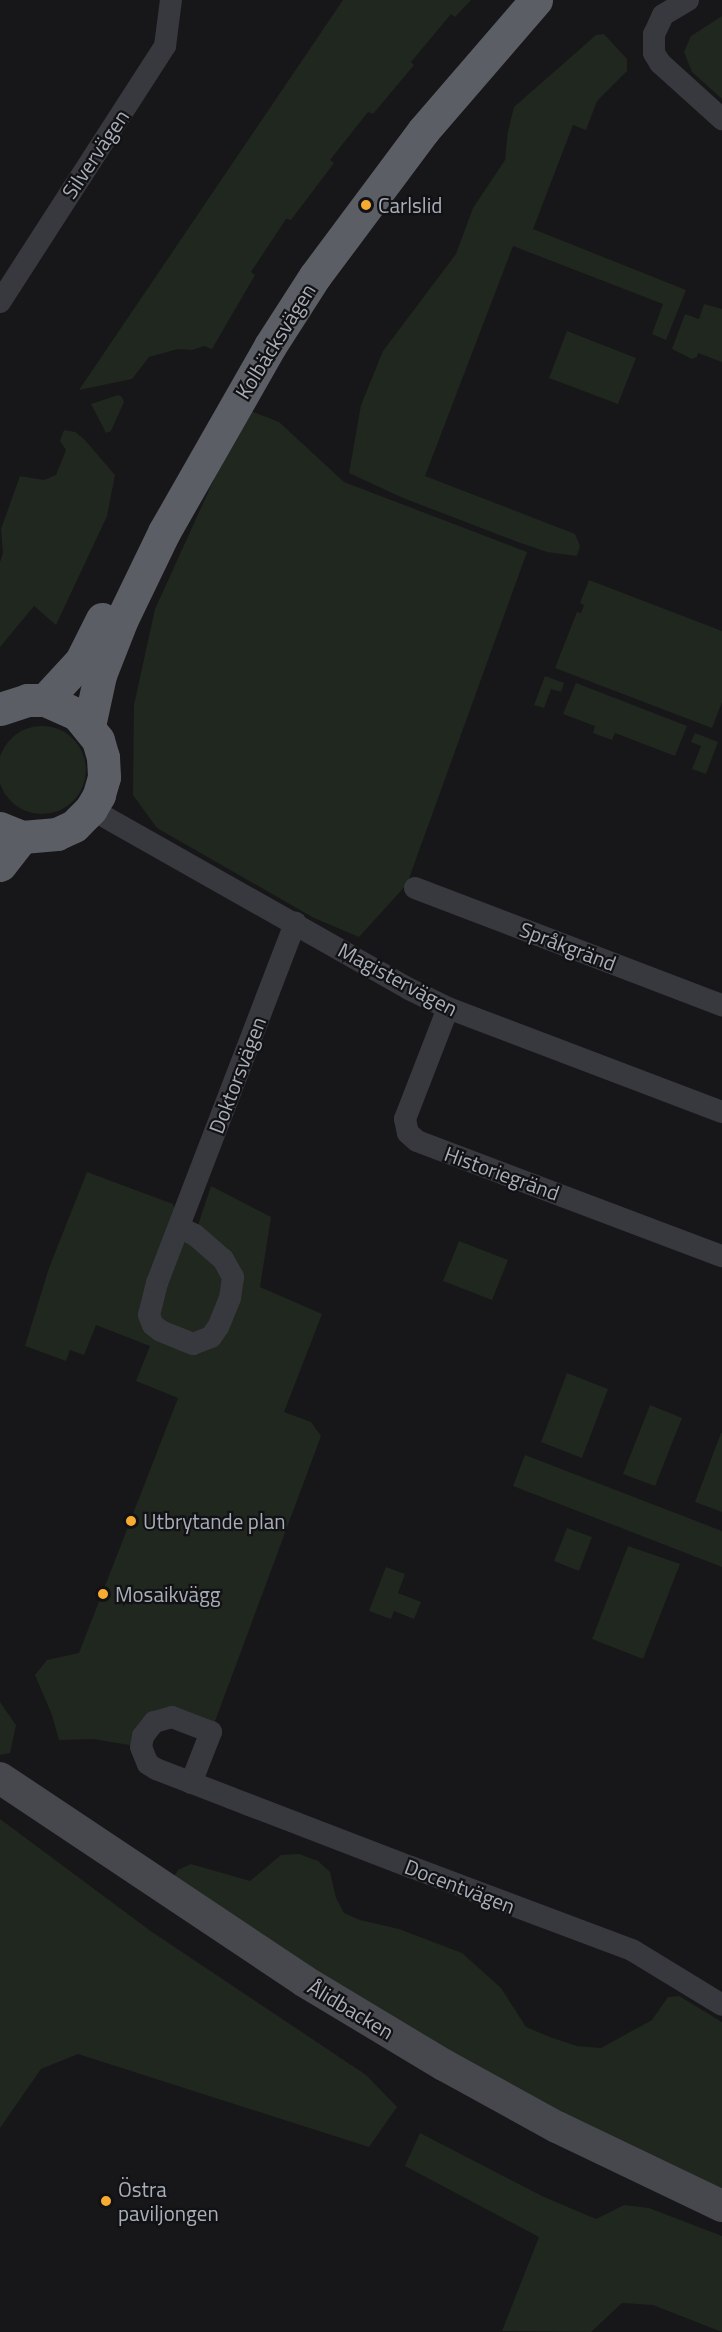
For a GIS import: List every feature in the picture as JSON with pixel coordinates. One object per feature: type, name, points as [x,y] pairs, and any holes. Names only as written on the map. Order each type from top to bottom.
[{"type":"highway","name":"Kolbäcksvägen","points":[[45,700],[81,661],[194,433],[282,290],[411,112],[512,0]]},
{"type":"highway","name":"Kolbäcksvägen","points":[[89,726],[100,675],[122,619],[164,532],[270,346],[315,276],[423,130],[536,0]]},
{"type":"highway","points":[[0,709],[27,700],[45,700],[67,707],[89,726],[98,740],[103,757],[104,777],[99,795],[91,809],[74,826],[57,834],[11,833],[0,865]]},
{"type":"main road","name":"Ålidbacken","points":[[0,1778],[304,1981],[444,2065],[557,2127],[722,2206]]},
{"type":"street","name":"Silvervägen","points":[[0,302],[165,46],[171,0]]},
{"type":"street","points":[[688,0],[663,15],[654,34],[654,53],[660,63],[722,119]]},
{"type":"street","name":"Magistervägen","points":[[91,809],[409,989],[448,1008],[722,1113]]},
{"type":"street","name":"Språkgränd","points":[[415,888],[722,1005]]},
{"type":"street","name":"Doktorsvägen","points":[[179,1227],[195,1235],[224,1259],[233,1277],[230,1298],[218,1327],[211,1337],[193,1344],[161,1331],[153,1325],[149,1315],[157,1283],[295,923]]},
{"type":"street","name":"Historiegränd","points":[[448,1008],[405,1119],[408,1132],[417,1141],[722,1256]]},
{"type":"street","name":"Docentvägen","points":[[191,1783],[632,1950],[722,2005]]},
{"type":"shaded area","points":[[343,0],[471,0],[455,17],[451,14],[411,62],[414,65],[373,114],[368,112],[330,160],[334,163],[291,220],[286,219],[251,272],[255,275],[212,349],[204,346],[192,350],[178,349],[149,357],[132,379],[79,390]]},
{"type":"shaded area","points":[[722,16],[722,99],[692,72],[684,52],[691,36]]},
{"type":"shaded area","points":[[604,34],[627,59],[627,71],[597,101],[586,130],[573,125],[533,229],[686,290],[666,340],[652,334],[663,304],[513,246],[425,476],[575,534],[580,546],[577,556],[547,552],[518,542],[403,498],[349,473],[361,405],[383,351],[456,254],[473,208],[505,160],[508,131],[514,107],[596,35]]},
{"type":"shaded area","points":[[704,304],[722,309],[722,362],[698,353],[697,357],[692,359],[672,349],[685,314],[699,319]]},
{"type":"shaded area","points":[[567,331],[636,358],[618,404],[549,378]]},
{"type":"shaded area","points":[[118,395],[124,402],[111,431],[106,433],[91,404]]},
{"type":"shaded area","points":[[246,409],[279,422],[344,482],[527,552],[407,884],[359,937],[314,918],[157,828],[133,795],[134,705],[155,609]]},
{"type":"shaded area","points":[[64,430],[75,432],[84,439],[115,475],[107,516],[56,625],[34,606],[0,647],[0,562],[3,553],[1,529],[20,476],[44,480],[56,475],[66,450],[60,441]]},
{"type":"shaded area","points":[[589,580],[722,631],[722,702],[712,728],[555,668],[577,612],[581,613],[584,605],[580,603]]},
{"type":"shaded area","points":[[545,676],[564,683],[561,692],[551,689],[544,708],[534,705]]},
{"type":"shaded area","points":[[576,683],[687,726],[675,756],[615,733],[612,740],[593,733],[595,726],[563,714]]},
{"type":"shaded area","points":[[42,726],[59,729],[73,739],[83,753],[86,770],[83,787],[73,801],[59,811],[42,814],[25,811],[11,801],[1,787],[-2,770],[1,753],[11,739],[25,729]]},
{"type":"shaded area","points":[[695,733],[718,742],[706,774],[692,769],[701,746],[691,742]]},
{"type":"shaded area","points":[[87,1172],[173,1204],[179,1227],[195,1234],[211,1186],[271,1217],[260,1287],[322,1314],[284,1412],[311,1422],[321,1436],[211,1732],[172,1717],[141,1747],[93,1739],[59,1740],[52,1715],[35,1675],[47,1660],[79,1653],[178,1398],[136,1381],[150,1346],[96,1325],[84,1355],[70,1350],[66,1361],[25,1346],[49,1268]]},
{"type":"shaded area","points":[[459,1241],[508,1260],[492,1300],[443,1281]]},
{"type":"shaded area","points":[[567,1373],[608,1389],[582,1458],[541,1442]]},
{"type":"shaded area","points":[[650,1405],[682,1418],[655,1486],[623,1474]]},
{"type":"shaded area","points":[[722,1433],[722,1512],[695,1502]]},
{"type":"shaded area","points":[[525,1455],[722,1531],[722,1567],[513,1486]]},
{"type":"shaded area","points":[[567,1528],[592,1537],[579,1571],[554,1561]]},
{"type":"shaded area","points":[[628,1546],[680,1564],[643,1659],[592,1639]]},
{"type":"shaded area","points":[[386,1567],[405,1574],[398,1593],[421,1602],[414,1619],[394,1611],[391,1619],[369,1611]]},
{"type":"shaded area","points":[[0,1702],[16,1725],[10,1753],[0,1755]]},
{"type":"shaded area","points":[[0,1819],[152,1932],[366,2075],[397,2107],[369,2147],[78,2054],[41,2069],[0,2128]]},
{"type":"shaded area","points":[[299,1854],[318,1861],[330,1872],[336,1898],[344,1913],[360,1920],[399,1929],[462,1953],[501,1988],[526,2027],[550,2037],[577,2046],[601,2048],[652,2020],[668,1997],[679,1996],[722,2022],[722,2206],[166,1890],[178,1870],[191,1864],[250,1881],[281,1855]]},
{"type":"shaded area","points":[[420,2133],[544,2197],[596,2219],[624,2205],[649,2208],[722,2236],[722,2332],[653,2305],[622,2303],[591,2332],[502,2331],[539,2237],[405,2166]]},
{"type":"place","name":"Carlslid","points":[[366,205]]},
{"type":"place","name":"Utbrytande plan","points":[[131,1521]]},
{"type":"place","name":"Mosaikvägg","points":[[103,1594]]},
{"type":"place","name":"Östra paviljongen","points":[[106,2201]]}]
